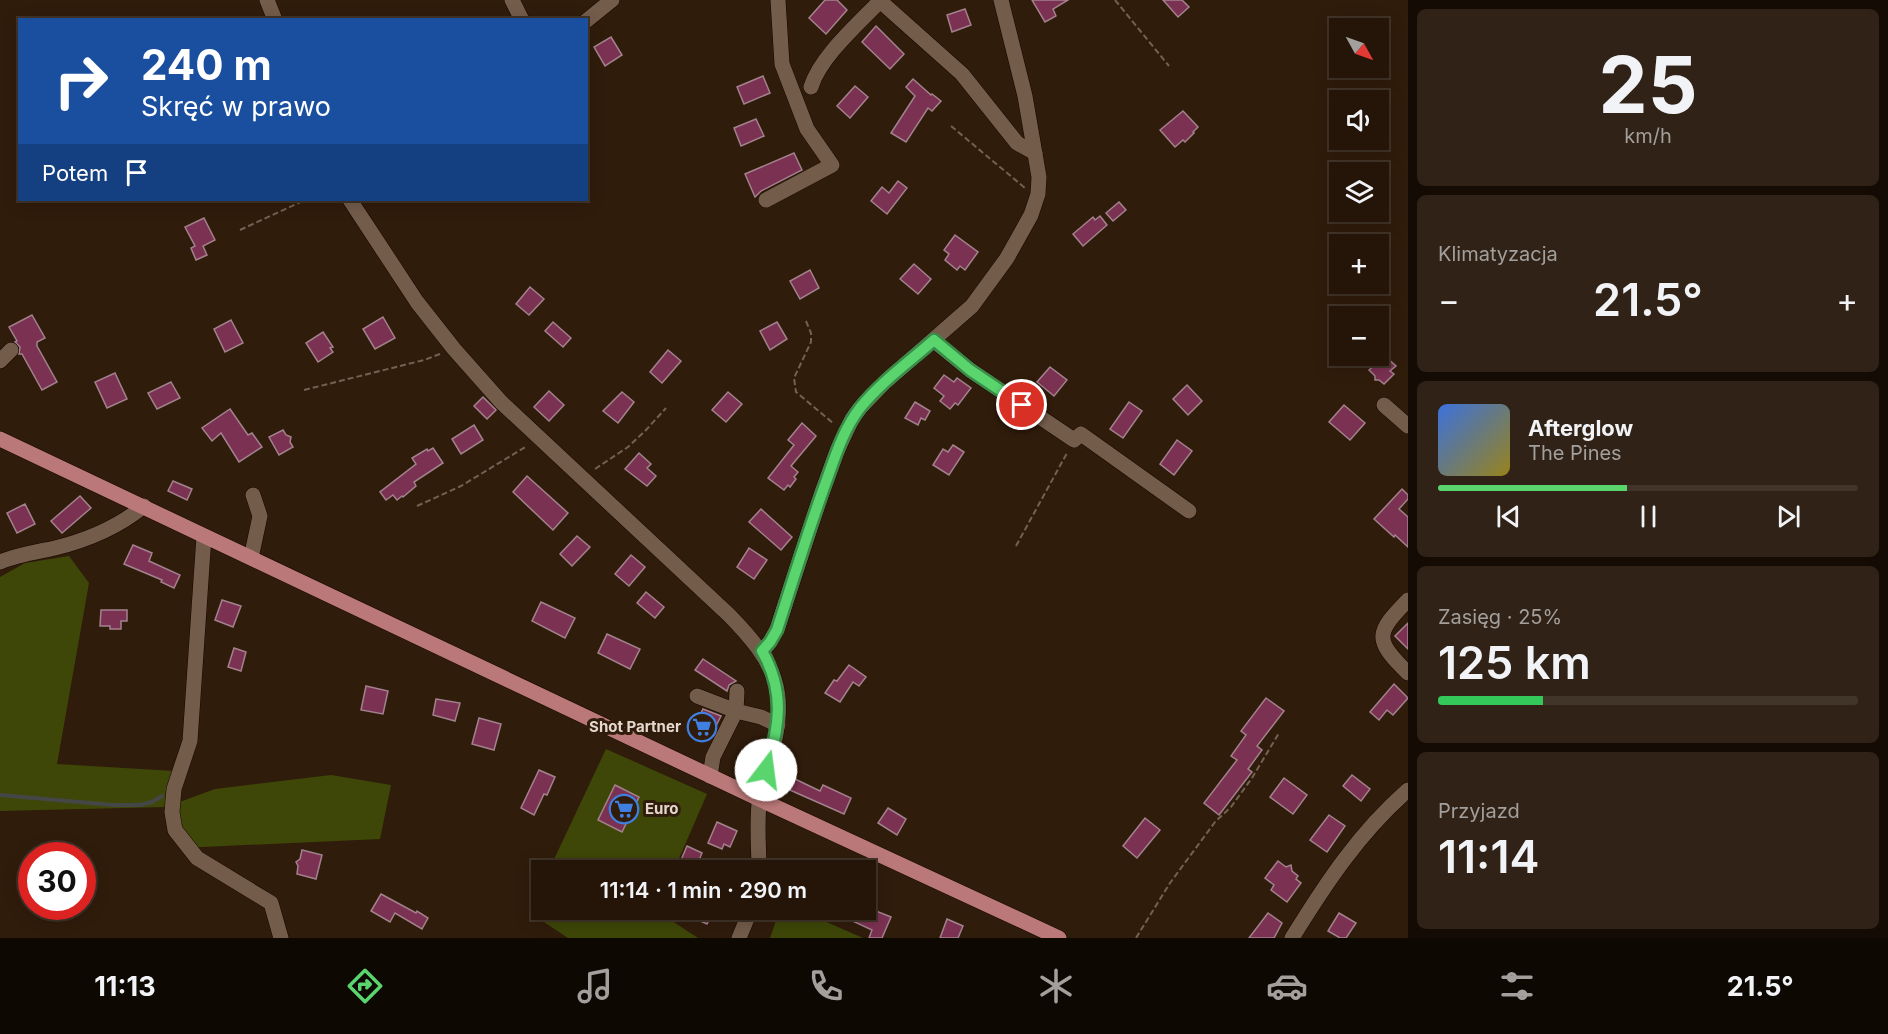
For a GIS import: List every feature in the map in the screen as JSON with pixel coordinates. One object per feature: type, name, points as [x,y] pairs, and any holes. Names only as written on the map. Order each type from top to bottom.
[{"type":"main road","points":[[0,439],[710,776],[1059,938]]},
{"type":"street","points":[[267,0],[274,18]]},
{"type":"street","points":[[512,0],[521,18]]},
{"type":"street","points":[[588,19],[612,0]]},
{"type":"street","points":[[766,200],[832,165],[807,129],[782,64],[778,0]]},
{"type":"street","points":[[762,651],[777,630],[821,495],[844,433],[860,408],[873,394],[972,306],[1007,258],[1038,194],[1039,177],[1035,153],[1018,65],[1001,0]]},
{"type":"street","points":[[811,87],[815,75],[846,36],[879,1],[962,74],[1017,143],[1035,153]]},
{"type":"street","points":[[351,201],[417,302],[454,349],[501,402],[729,615],[762,651],[774,677],[779,707],[778,724],[759,799],[759,860]]},
{"type":"street","points":[[934,340],[970,370],[1074,440],[1081,434],[1189,511]]},
{"type":"street","points":[[1384,405],[1408,426]]},
{"type":"street","points":[[250,558],[260,516],[254,495]]},
{"type":"street","points":[[0,562],[64,546],[102,533],[121,523],[144,506]]},
{"type":"street","points":[[204,536],[190,741],[174,789],[172,812],[175,830],[197,858],[271,903],[280,938]]},
{"type":"street","points":[[1408,600],[1388,621],[1382,634],[1385,646],[1408,673]]},
{"type":"street","points":[[710,776],[713,758],[736,711],[737,691]]},
{"type":"street","points":[[697,696],[778,724]]},
{"type":"street","points":[[1292,938],[1344,858],[1376,821],[1408,790]]},
{"type":"street","points":[[739,938],[746,920]]},
{"type":"path","points":[[1115,0],[1169,66]]},
{"type":"path","points":[[951,126],[1024,187],[1038,194]]},
{"type":"path","points":[[240,230],[303,201]]},
{"type":"path","points":[[806,321],[811,333],[811,342],[794,378],[796,392],[844,433]]},
{"type":"path","points":[[304,390],[424,360],[454,349]]},
{"type":"path","points":[[583,478],[628,447],[666,408]]},
{"type":"path","points":[[417,506],[461,486],[539,437]]},
{"type":"path","points":[[1016,546],[1074,440]]},
{"type":"path","points":[[1136,938],[1170,883],[1215,822],[1231,807],[1252,778],[1279,733]]},
{"type":"green space","points":[[69,556],[89,583],[57,764],[174,771],[166,807],[0,811],[0,577],[25,563]]},
{"type":"green space","points":[[606,749],[707,794],[678,860],[554,860]]},
{"type":"green space","points":[[331,775],[391,785],[380,839],[181,848],[166,807],[215,789]]},
{"type":"green space","points":[[541,920],[671,920],[698,938],[568,938]]},
{"type":"green space","points":[[776,920],[822,920],[863,938],[770,938]]},
{"type":"building","points":[[825,0],[837,0],[847,10],[826,34],[809,18]]},
{"type":"building","points":[[1032,0],[1068,0],[1053,9],[1056,16],[1045,22]]},
{"type":"building","points":[[1163,0],[1182,0],[1189,7],[1178,17]]},
{"type":"building","points":[[965,9],[971,25],[952,32],[947,15]]},
{"type":"building","points":[[876,26],[904,54],[890,69],[862,42]]},
{"type":"building","points":[[611,37],[622,55],[605,66],[594,47]]},
{"type":"building","points":[[763,76],[770,93],[744,104],[737,87]]},
{"type":"building","points":[[913,79],[941,101],[932,111],[928,108],[906,142],[891,133],[915,96],[906,87]]},
{"type":"building","points":[[855,86],[868,97],[850,118],[837,106]]},
{"type":"building","points":[[1183,111],[1198,127],[1185,142],[1183,140],[1175,147],[1160,130]]},
{"type":"building","points":[[756,119],[764,136],[741,146],[734,128]]},
{"type":"building","points":[[794,153],[802,170],[761,191],[755,197],[745,174]]},
{"type":"building","points":[[898,181],[907,188],[887,214],[871,201],[882,187],[889,193]]},
{"type":"building","points":[[1119,202],[1126,210],[1113,221],[1106,213]]},
{"type":"building","points":[[1100,216],[1107,225],[1083,246],[1073,234],[1093,217],[1095,220]]},
{"type":"building","points":[[204,218],[215,240],[203,246],[207,255],[196,260],[191,248],[195,246],[185,227]]},
{"type":"building","points":[[955,235],[978,252],[965,270],[960,266],[957,270],[945,260],[949,254],[944,250]]},
{"type":"building","points":[[914,264],[931,279],[918,294],[900,279]]},
{"type":"building","points":[[810,270],[819,288],[800,299],[790,281]]},
{"type":"building","points":[[530,287],[544,299],[529,315],[516,304]]},
{"type":"building","points":[[32,315],[45,338],[37,342],[37,346],[57,382],[42,390],[22,354],[19,354],[20,347],[15,342],[17,341],[9,327]]},
{"type":"building","points":[[383,317],[395,338],[375,349],[363,329]]},
{"type":"building","points":[[231,320],[243,343],[225,352],[214,329]]},
{"type":"building","points":[[553,322],[571,338],[563,347],[545,331]]},
{"type":"building","points":[[777,322],[787,339],[770,350],[760,331]]},
{"type":"building","points":[[323,332],[333,347],[330,348],[333,352],[318,362],[306,343]]},
{"type":"building","points":[[668,350],[681,361],[662,383],[650,372]]},
{"type":"building","points":[[1389,360],[1396,366],[1390,371],[1394,374],[1384,384],[1375,380],[1375,376],[1369,370],[1374,366],[1389,366]]},
{"type":"building","points":[[1050,367],[1067,380],[1054,396],[1037,382]]},
{"type":"building","points":[[115,373],[127,399],[107,408],[95,382]]},
{"type":"building","points":[[944,375],[954,382],[957,378],[971,388],[958,405],[955,403],[950,409],[940,401],[944,396],[934,388]]},
{"type":"building","points":[[171,382],[180,398],[157,409],[148,393]]},
{"type":"building","points":[[1187,385],[1202,401],[1188,415],[1173,399]]},
{"type":"building","points":[[549,391],[564,405],[549,421],[534,407]]},
{"type":"building","points":[[622,392],[634,402],[618,423],[603,411]]},
{"type":"building","points":[[728,392],[742,404],[726,422],[712,410]]},
{"type":"building","points":[[483,397],[496,410],[487,419],[474,406]]},
{"type":"building","points":[[915,402],[930,411],[925,420],[921,418],[918,425],[905,418]]},
{"type":"building","points":[[1129,402],[1142,411],[1123,438],[1110,429]]},
{"type":"building","points":[[1344,405],[1365,423],[1350,440],[1329,422]]},
{"type":"building","points":[[230,409],[248,435],[252,433],[262,447],[239,462],[221,433],[212,441],[202,428]]},
{"type":"building","points":[[802,423],[816,436],[791,466],[798,472],[794,477],[796,479],[790,487],[788,485],[784,490],[768,478],[794,445],[788,440]]},
{"type":"building","points":[[474,425],[483,440],[461,454],[452,439]]},
{"type":"building","points":[[283,430],[291,437],[290,442],[293,447],[279,455],[269,437]]},
{"type":"building","points":[[1177,440],[1192,451],[1174,475],[1160,464]]},
{"type":"building","points":[[953,445],[964,452],[949,475],[933,465],[943,449],[948,452]]},
{"type":"building","points":[[433,448],[443,463],[414,482],[416,486],[403,497],[397,500],[393,495],[386,500],[380,492],[416,464],[412,458]]},
{"type":"building","points":[[639,453],[651,464],[647,468],[656,476],[647,486],[625,469]]},
{"type":"building","points":[[527,476],[568,513],[553,530],[513,492]]},
{"type":"building","points":[[173,481],[192,489],[187,500],[168,491]]},
{"type":"building","points":[[1402,489],[1408,495],[1408,499],[1399,509],[1408,517],[1408,547],[1374,519]]},
{"type":"building","points":[[80,496],[91,508],[62,533],[51,521]]},
{"type":"building","points":[[25,504],[35,524],[17,533],[7,513]]},
{"type":"building","points":[[761,509],[792,537],[781,550],[749,522]]},
{"type":"building","points":[[577,536],[590,547],[572,566],[560,554]]},
{"type":"building","points":[[133,545],[152,553],[149,561],[180,575],[174,588],[161,582],[162,580],[124,564]]},
{"type":"building","points":[[749,548],[767,560],[754,579],[737,567]]},
{"type":"building","points":[[631,555],[645,567],[629,586],[615,574]]},
{"type":"building","points":[[646,592],[664,607],[655,618],[637,603]]},
{"type":"building","points":[[222,600],[241,606],[233,627],[215,620]]},
{"type":"building","points":[[541,602],[575,618],[565,638],[532,621]]},
{"type":"building","points":[[101,610],[127,610],[127,621],[121,621],[121,629],[100,626]]},
{"type":"building","points":[[1408,623],[1408,649],[1395,636]]},
{"type":"building","points":[[607,634],[640,649],[630,669],[598,653]]},
{"type":"building","points":[[234,648],[246,652],[241,671],[228,667]]},
{"type":"building","points":[[703,659],[736,681],[729,685],[727,691],[695,670]]},
{"type":"building","points":[[849,665],[866,677],[859,686],[853,682],[840,702],[825,693]]},
{"type":"building","points":[[1394,684],[1408,698],[1393,715],[1387,710],[1379,720],[1370,712]]},
{"type":"building","points":[[366,686],[388,691],[383,714],[361,710]]},
{"type":"building","points":[[1266,698],[1284,711],[1257,746],[1262,750],[1248,769],[1252,772],[1219,815],[1204,803],[1237,760],[1231,756],[1246,735],[1241,731]]},
{"type":"building","points":[[436,699],[460,703],[455,721],[433,715]]},
{"type":"building","points":[[703,709],[721,716],[712,734],[706,736],[693,730]]},
{"type":"building","points":[[479,718],[501,724],[494,750],[472,744]]},
{"type":"building","points":[[539,770],[555,777],[534,815],[521,808]]},
{"type":"building","points":[[1352,775],[1370,789],[1361,801],[1343,786]]},
{"type":"building","points":[[1284,778],[1307,795],[1293,814],[1270,797]]},
{"type":"building","points":[[795,779],[820,791],[823,785],[851,798],[844,814],[790,790]]},
{"type":"building","points":[[615,785],[639,797],[622,832],[598,820]]},
{"type":"building","points":[[888,808],[906,819],[897,835],[878,823]]},
{"type":"building","points":[[1329,815],[1345,826],[1327,852],[1310,840]]},
{"type":"building","points":[[1145,818],[1160,830],[1137,858],[1123,846]]},
{"type":"building","points":[[717,822],[737,831],[730,847],[724,844],[722,849],[708,843]]},
{"type":"building","points":[[687,846],[702,853],[699,860],[681,860]]},
{"type":"building","points":[[302,850],[322,855],[316,879],[297,874],[296,862],[300,859]]},
{"type":"building","points":[[1278,861],[1286,867],[1291,865],[1292,871],[1298,876],[1296,879],[1301,883],[1287,902],[1271,890],[1274,885],[1265,878]]},
{"type":"building","points":[[381,894],[428,918],[422,929],[395,913],[390,922],[371,911]]},
{"type":"building","points":[[876,911],[891,917],[882,938],[869,938],[872,930],[850,920],[876,920]]},
{"type":"building","points":[[1268,913],[1282,923],[1274,938],[1249,938]]},
{"type":"building","points":[[1339,913],[1356,923],[1346,938],[1340,938],[1328,931]]},
{"type":"building","points":[[947,919],[963,926],[958,938],[940,938]]},
{"type":"waterway","points":[[0,795],[113,805],[140,805],[162,796]]},
{"type":"place","name":"Shot Partner","points":[[702,727]]},
{"type":"place","name":"Euro","points":[[624,809]]},
{"type":"route","points":[[766,770],[778,724],[779,707],[774,677],[762,651],[777,630],[821,495],[844,433],[852,419],[885,382],[934,340],[970,370],[1022,405]]}]
